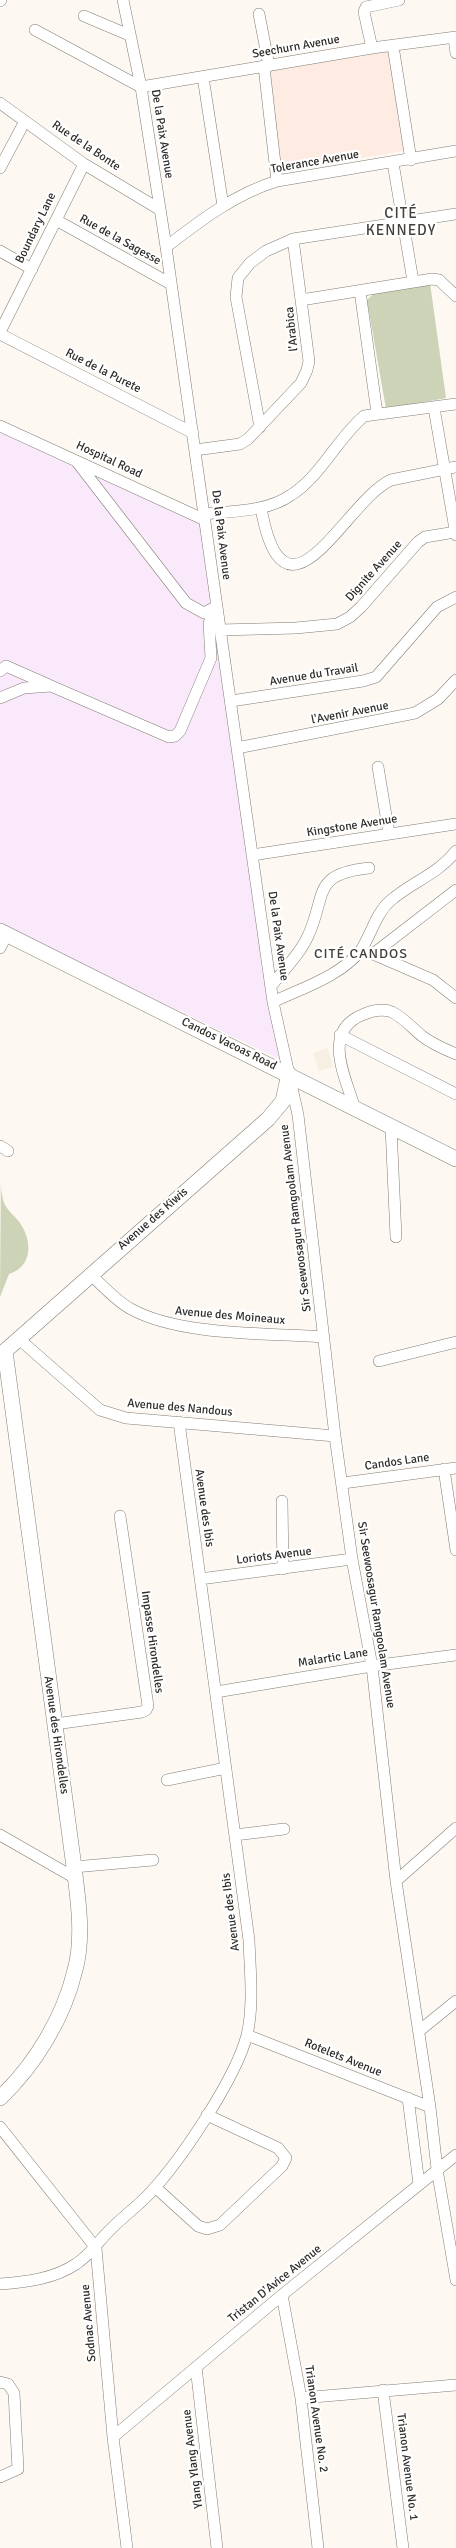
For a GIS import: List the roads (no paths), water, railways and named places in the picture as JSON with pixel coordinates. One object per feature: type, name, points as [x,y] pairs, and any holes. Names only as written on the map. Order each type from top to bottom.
[{"type":"main road","name":"Candos Vacoas Road","points":[[2,938],[289,1074],[456,1159]]},
{"type":"main road","name":"Avenue des Kiwis","points":[[2,1353],[268,1119],[283,1100],[289,1074]]},
{"type":"main road","name":"Avenue des Hirondelles","points":[[0,2098],[12,2087],[42,2044],[63,2004],[76,1970],[79,1937],[75,1872],[2,1353]]},
{"type":"street","name":"De la Paix Avenue","points":[[122,0],[128,35],[141,87],[166,247],[273,1002],[289,1074]]},
{"type":"street","points":[[372,48],[364,12],[365,3],[399,0]]},
{"type":"street","points":[[259,14],[267,66],[277,181]]},
{"type":"street","points":[[84,16],[128,35]]},
{"type":"street","points":[[35,30],[141,87]]},
{"type":"street","points":[[455,37],[456,53]]},
{"type":"street","name":"Seechurn Avenue","points":[[141,87],[372,48],[455,37]]},
{"type":"street","points":[[393,46],[412,160]]},
{"type":"street","points":[[203,77],[223,206]]},
{"type":"street","name":"Rue de la Bonte","points":[[0,103],[84,164],[159,209]]},
{"type":"street","points":[[0,168],[25,121]]},
{"type":"street","name":"Tolerance Avenue","points":[[166,247],[244,193],[277,181],[393,164],[456,151]]},
{"type":"street","name":"Boundary Lane","points":[[0,333],[84,164]]},
{"type":"street","points":[[393,164],[413,281]]},
{"type":"street","points":[[260,427],[236,297],[238,278],[266,251],[293,239],[456,214]]},
{"type":"street","name":"Rue de la Sagesse","points":[[56,220],[171,284]]},
{"type":"street","points":[[293,239],[301,300]]},
{"type":"street","points":[[0,251],[32,268]]},
{"type":"street","name":"l'Arabica","points":[[195,450],[240,444],[260,427],[301,383],[309,361],[301,300],[413,281],[439,280],[456,296]]},
{"type":"street","points":[[360,291],[377,414]]},
{"type":"street","name":"Rue de la Purete","points":[[0,333],[193,433]]},
{"type":"street","points":[[205,517],[262,508],[291,496],[310,478],[355,424],[364,416],[456,404]]},
{"type":"street","points":[[434,408],[451,468],[456,533]]},
{"type":"street","name":"Hospital Road","points":[[0,426],[205,517]]},
{"type":"street","points":[[75,459],[186,603],[204,613],[217,606]]},
{"type":"street","points":[[262,508],[266,536],[278,555],[282,560],[292,564],[301,564],[339,532],[370,494],[382,484],[391,480],[451,468]]},
{"type":"street","name":"Dignite Avenue","points":[[220,630],[296,628],[336,624],[355,612],[418,542],[425,537],[456,533]]},
{"type":"street","name":"Avenue du Travail","points":[[231,701],[363,681],[376,677],[437,607],[456,597]]},
{"type":"street","points":[[0,671],[6,666],[169,737],[175,736],[180,731],[211,658],[209,623],[217,606]]},
{"type":"street","name":"l'Avenir Avenue","points":[[237,748],[415,714],[438,699],[456,680]]},
{"type":"street","points":[[0,698],[24,688],[51,686]]},
{"type":"street","points":[[378,767],[389,834]]},
{"type":"street","name":"Kingstone Avenue","points":[[252,855],[456,824]]},
{"type":"street","points":[[273,1002],[337,971],[360,951],[388,902],[440,868],[456,851]]},
{"type":"street","points":[[271,986],[308,937],[321,893],[329,882],[343,873],[369,868]]},
{"type":"street","points":[[373,954],[456,890]]},
{"type":"street","points":[[360,951],[373,954],[433,980],[456,998]]},
{"type":"street","points":[[356,1109],[338,1050],[340,1035],[346,1024],[355,1018],[378,1010],[389,1011],[404,1020],[431,1043],[456,1054]]},
{"type":"street","points":[[340,1035],[456,1094]]},
{"type":"street","name":"Sir Seewoosagur Ramgoolam Avenue","points":[[289,1074],[298,1115],[335,1436],[343,1483],[352,1560],[372,1666],[396,1881],[430,2107],[437,2170],[456,2280]]},
{"type":"street","points":[[391,1127],[396,1237]]},
{"type":"street","name":"Avenue des Moineaux","points":[[90,1274],[128,1308],[164,1323],[204,1329],[324,1337]]},
{"type":"street","name":"Avenue des Nandous","points":[[19,1339],[100,1410],[126,1418],[335,1436]]},
{"type":"street","points":[[379,1361],[456,1342]]},
{"type":"street","name":"Avenue des Ibis","points":[[0,2284],[36,2280],[61,2272],[76,2264],[96,2248],[107,2233],[155,2187],[207,2115],[231,2072],[246,2035],[250,1992],[250,1940],[179,1422]]},
{"type":"street","name":"Candos Lane","points":[[343,1483],[456,1468]]},
{"type":"street","points":[[444,1469],[456,1550]]},
{"type":"street","points":[[282,1501],[283,1568]]},
{"type":"street","name":"Impasse Hirondelles","points":[[55,1724],[142,1712],[148,1706],[120,1516]]},
{"type":"street","name":"Loriots Avenue","points":[[200,1579],[352,1560]]},
{"type":"street","name":"Malartic Lane","points":[[216,1692],[372,1666],[456,1655]]},
{"type":"street","points":[[166,1780],[226,1768]]},
{"type":"street","points":[[396,1881],[456,1828]]},
{"type":"street","points":[[235,1835],[284,1829]]},
{"type":"street","points":[[0,1835],[75,1872],[153,1860]]},
{"type":"street","points":[[419,2031],[456,2001]]},
{"type":"street","name":"Rotelets Avenue","points":[[246,2035],[430,2107]]},
{"type":"street","points":[[408,2098],[419,2184]]},
{"type":"street","points":[[155,2187],[198,2226],[214,2228],[220,2225],[282,2166],[286,2158],[278,2148],[207,2115]]},
{"type":"street","points":[[0,2127],[96,2248]]},
{"type":"street","name":"Tristan D'Avice Avenue","points":[[113,2437],[282,2295],[456,2155]]},
{"type":"street","name":"Sodnac Avenue","points":[[96,2248],[113,2437],[127,2548]]},
{"type":"street","name":"Trianon Avenue No. 2","points":[[282,2295],[301,2398],[318,2548]]},
{"type":"street","name":"Ylang Ylang Avenue","points":[[196,2367],[217,2548]]},
{"type":"street","points":[[0,2382],[8,2384],[14,2393],[19,2456],[18,2469],[0,2477]]},
{"type":"street","points":[[301,2398],[456,2385]]},
{"type":"street","name":"Trianon Avenue No. 1","points":[[383,2390],[404,2548]]},
{"type":"district","name":"CITÉ KENNEDY","points":[[401,222]]},
{"type":"district","name":"CITÉ CANDOS","points":[[361,954]]}]
